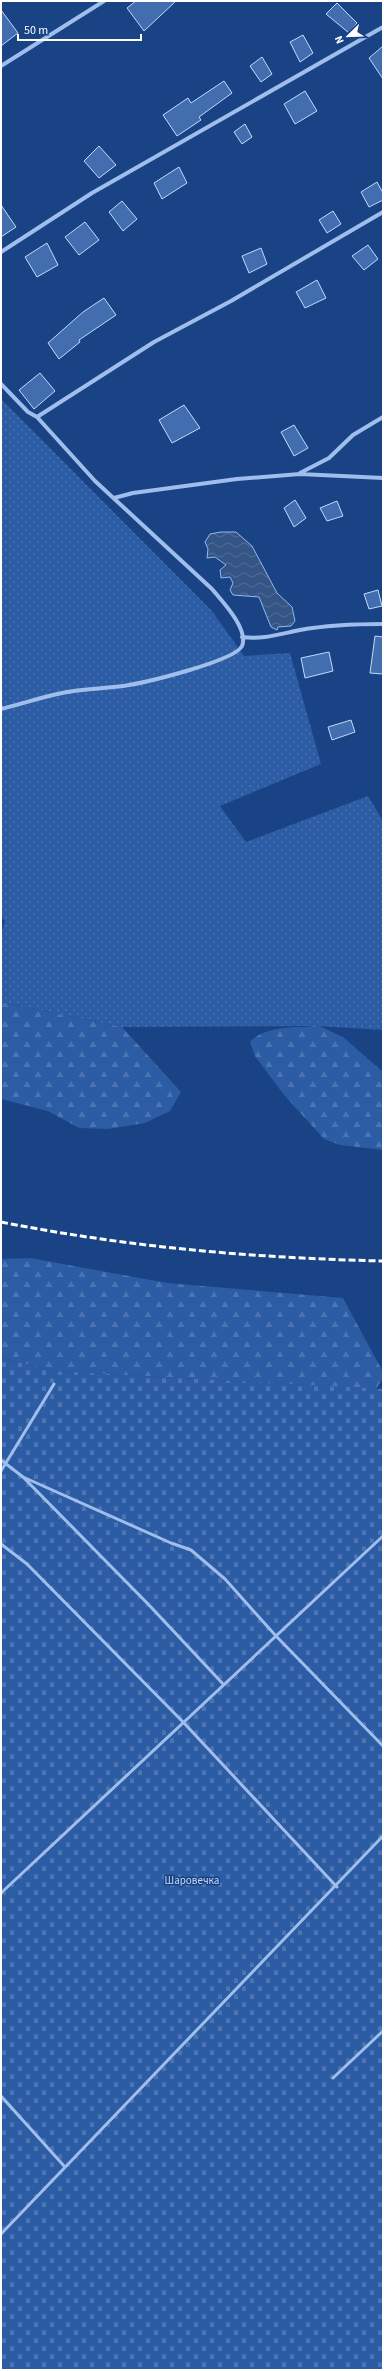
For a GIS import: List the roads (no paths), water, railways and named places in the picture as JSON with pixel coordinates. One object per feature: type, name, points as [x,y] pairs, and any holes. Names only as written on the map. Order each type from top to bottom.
[{"type":"street","points":[[1,66],[104,1]]},
{"type":"street","points":[[1,252],[92,193],[383,26]]},
{"type":"street","points":[[37,417],[154,342],[231,301],[383,212]]},
{"type":"street","points":[[1,384],[28,412],[37,417],[75,460],[222,600],[236,620],[242,637],[242,646],[235,654],[219,662],[129,685],[63,692],[1,709]]},
{"type":"street","points":[[300,474],[330,458],[353,435],[383,418]]},
{"type":"street","points":[[114,498],[133,493],[214,482],[300,474],[383,478]]},
{"type":"street","points":[[242,637],[255,639],[300,630],[354,624],[383,624]]},
{"type":"lane","points":[[1,1471],[54,1384]]},
{"type":"lane","points":[[1,1460],[23,1477],[149,1605],[224,1685]]},
{"type":"lane","points":[[23,1477],[171,1543],[191,1550],[225,1579],[276,1636],[383,1746]]},
{"type":"lane","points":[[1,1894],[383,1536]]},
{"type":"lane","points":[[1,1544],[27,1564],[184,1723],[337,1887]]},
{"type":"lane","points":[[1,2234],[337,1887],[383,1836]]},
{"type":"lane","points":[[333,2078],[383,2031]]},
{"type":"lane","points":[[1,2096],[65,2167]]},
{"type":"water","points":[[236,532],[252,546],[277,593],[292,607],[295,621],[291,626],[278,627],[277,630],[271,627],[259,597],[233,595],[230,590],[233,583],[230,577],[221,578],[220,570],[226,565],[215,557],[207,558],[208,549],[205,542],[210,534]]},
{"type":"railway","points":[[1,1222],[48,1231],[143,1245],[191,1250],[287,1257],[383,1261]]},
{"type":"park label","name":"Шаровечка","points":[[192,1880]]}]
